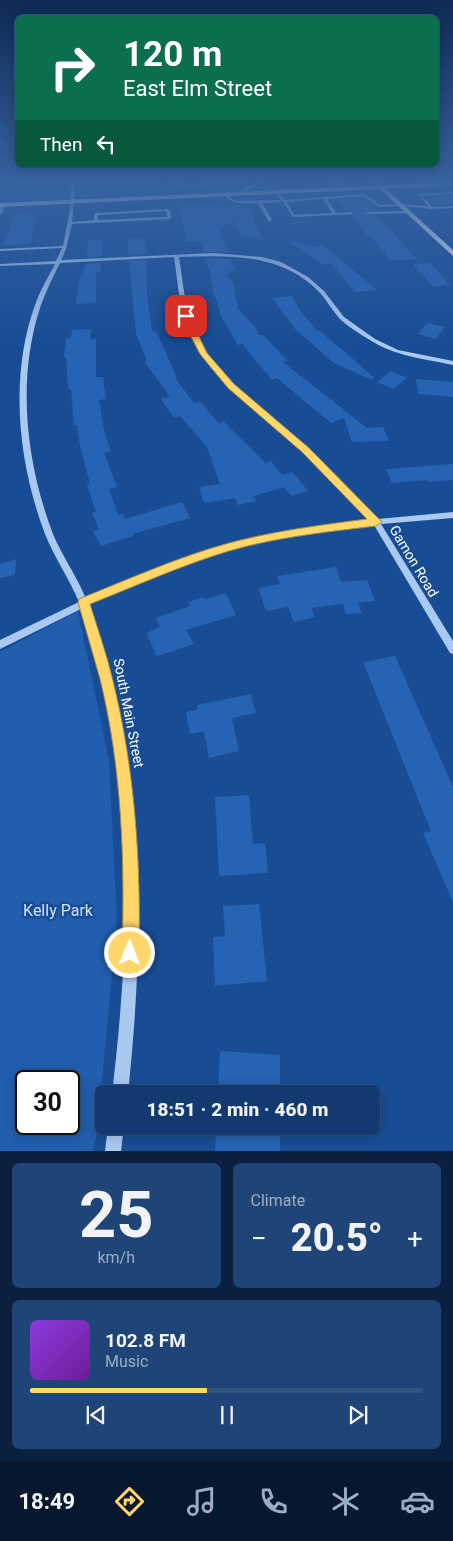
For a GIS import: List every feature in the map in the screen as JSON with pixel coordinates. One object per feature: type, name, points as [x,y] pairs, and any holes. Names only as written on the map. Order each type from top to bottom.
[{"type":"main road","points":[[431,234],[453,254]]},
{"type":"street","name":"South Main Street","points":[[67,234],[58,262],[38,305],[30,333],[23,402],[31,467],[45,519],[55,547],[84,602],[107,681],[123,769],[129,829],[132,904],[130,986],[121,1085]]},
{"type":"street","points":[[0,250],[64,247]]},
{"type":"street","points":[[0,265],[226,254],[250,256],[279,263],[301,274],[312,283],[342,318],[365,336],[396,351],[453,363]]},
{"type":"street","name":"Gamon Road","points":[[176,256],[186,316],[197,342],[216,370],[249,403],[305,450],[376,522],[453,650]]},
{"type":"street","points":[[0,645],[84,602],[173,566],[230,547],[302,531],[453,515]]},
{"type":"street","points":[[113,1151],[115,1135]]},
{"type":"green space","name":"Kelly Park","points":[[78,611],[109,761],[117,922],[101,1085],[95,1085],[96,1135],[93,1151],[0,1151],[0,652]]},
{"type":"building","points":[[7,234],[32,234],[30,244],[3,245]]},
{"type":"building","points":[[185,234],[221,234],[228,252],[203,252],[201,241],[186,241]]},
{"type":"building","points":[[240,234],[260,234],[263,240],[241,236]]},
{"type":"building","points":[[366,234],[394,234],[417,259],[390,260],[373,238],[369,238]]},
{"type":"building","points":[[128,238],[144,238],[146,254],[128,255]]},
{"type":"building","points":[[104,239],[102,256],[87,257],[88,240]]},
{"type":"building","points":[[287,240],[318,247],[323,245],[377,290],[355,292],[331,263],[323,265]]},
{"type":"building","points":[[205,258],[230,259],[235,271],[230,271],[227,275],[233,282],[237,307],[256,328],[259,335],[263,335],[288,361],[283,362],[367,428],[383,427],[389,441],[352,442],[344,418],[331,423],[277,378],[272,380],[242,344],[238,345],[221,316],[216,297],[214,297]]},
{"type":"building","points":[[146,260],[147,295],[152,331],[155,331],[158,335],[177,378],[175,378],[194,403],[201,402],[218,423],[224,422],[266,463],[271,461],[282,475],[293,472],[308,491],[291,496],[284,487],[254,496],[256,501],[238,505],[235,498],[204,503],[199,487],[220,484],[207,447],[180,416],[174,418],[161,399],[170,397],[144,361],[147,361],[136,334],[129,261]]},
{"type":"building","points":[[101,263],[100,272],[96,272],[96,303],[76,304],[80,277],[86,264]]},
{"type":"building","points":[[430,263],[450,285],[433,287],[413,264]]},
{"type":"building","points":[[292,296],[300,310],[317,331],[320,331],[374,377],[372,380],[334,363],[296,330],[272,298]]},
{"type":"building","points":[[427,323],[445,327],[436,339],[418,334]]},
{"type":"building","points":[[91,329],[90,340],[96,339],[96,377],[103,377],[106,399],[99,400],[104,431],[111,451],[104,453],[117,487],[109,489],[118,515],[123,514],[125,519],[182,502],[190,518],[132,534],[133,536],[101,546],[93,531],[99,529],[92,513],[96,512],[87,485],[90,484],[80,446],[77,425],[74,426],[71,389],[68,389],[66,357],[64,357],[66,339],[71,338],[72,330]]},
{"type":"building","points":[[391,371],[407,378],[393,389],[377,382]]},
{"type":"building","points":[[416,379],[453,382],[453,397],[418,394]]},
{"type":"building","points":[[453,464],[453,480],[428,482],[427,480],[392,483],[386,469]]},
{"type":"building","points":[[16,559],[15,575],[0,578],[0,564]]},
{"type":"building","points":[[336,567],[341,582],[367,580],[375,601],[358,603],[362,613],[346,614],[343,604],[311,608],[315,617],[294,622],[288,607],[266,611],[258,588],[280,584],[277,576]]},
{"type":"building","points":[[226,593],[236,615],[186,630],[194,644],[157,656],[146,633],[160,627],[156,618],[190,606],[188,602]]},
{"type":"building","points":[[395,656],[453,787],[453,902],[423,833],[431,831],[363,662]]},
{"type":"building","points":[[251,694],[256,713],[232,718],[239,751],[209,758],[204,731],[190,734],[186,712],[197,710],[197,705]]},
{"type":"building","points":[[249,795],[253,844],[265,843],[268,873],[219,876],[215,797]]},
{"type":"building","points":[[259,904],[267,981],[215,986],[213,937],[225,936],[223,906]]},
{"type":"building","points":[[220,1051],[280,1055],[280,1085],[218,1085]]},
{"type":"building","points":[[216,1135],[280,1135],[280,1151],[215,1151]]},
{"type":"route","points":[[130,953],[132,904],[129,829],[123,769],[107,681],[84,602],[173,566],[230,547],[302,531],[376,522],[305,450],[249,403],[216,370],[197,342],[186,316]]}]
